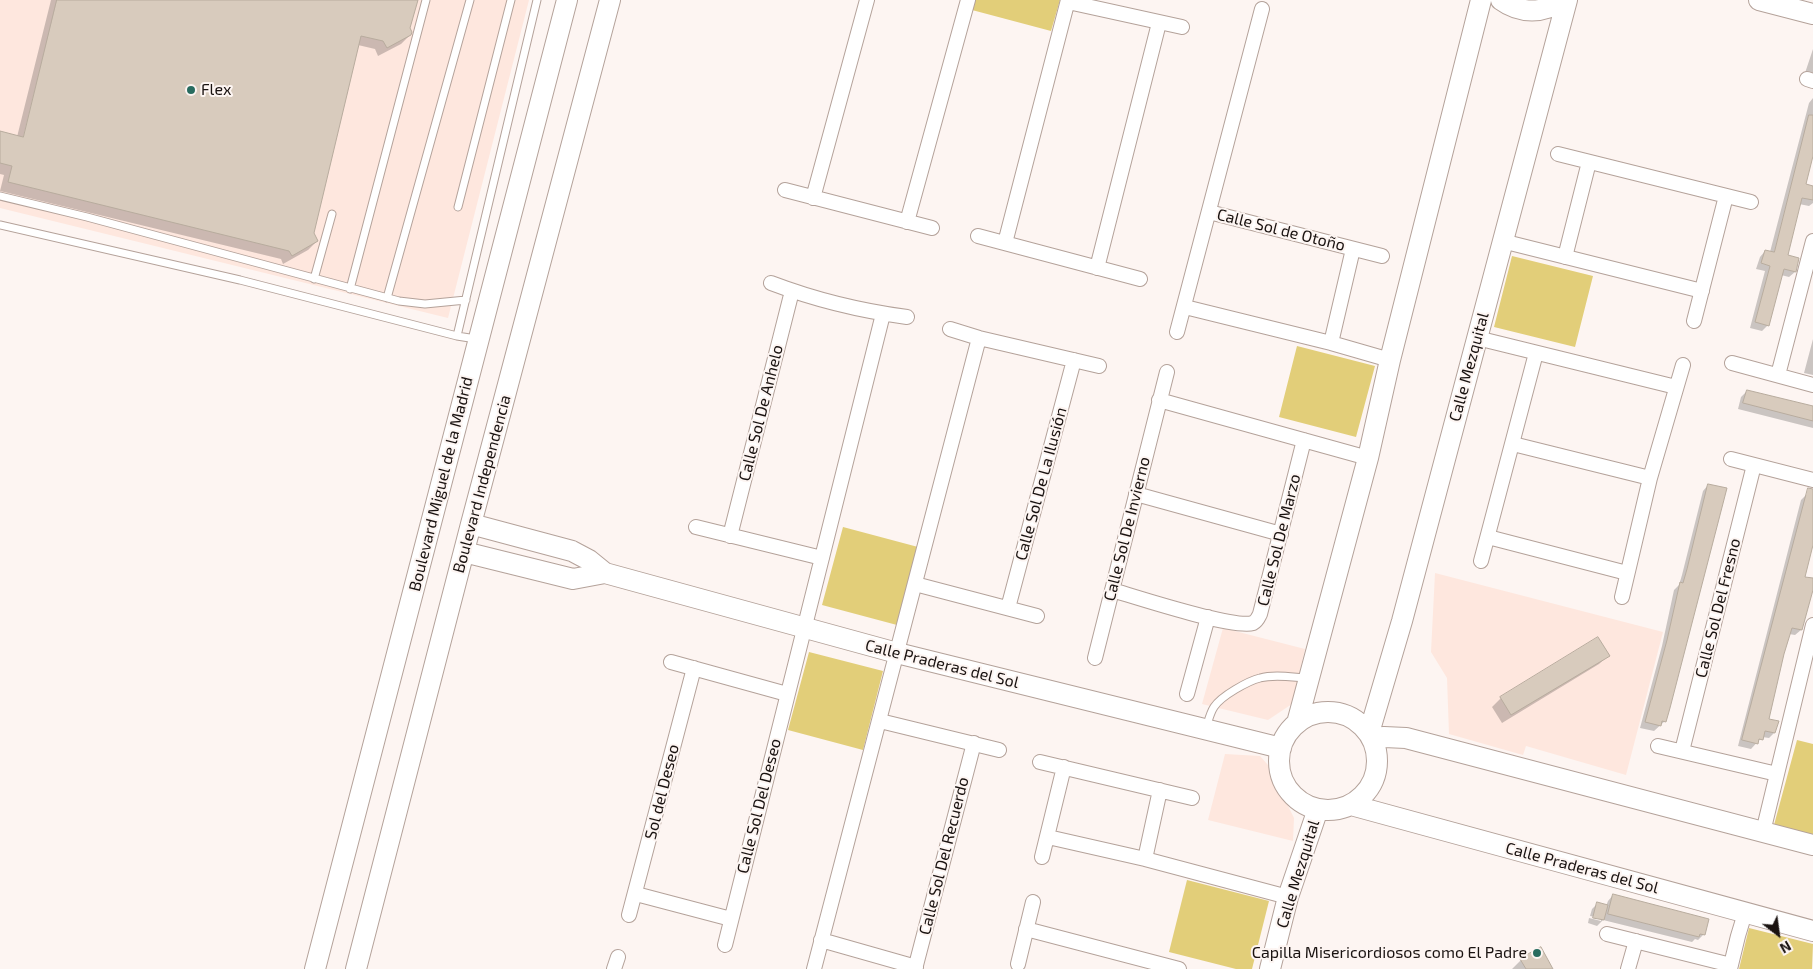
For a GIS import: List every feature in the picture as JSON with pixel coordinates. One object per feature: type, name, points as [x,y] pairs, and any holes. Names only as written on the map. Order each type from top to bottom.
[{"type":"street","name":"Boulevard Miguel de la Madrid","points":[[314,969],[568,0]]},
{"type":"street","name":"Boulevard Independencia","points":[[356,969],[471,524],[610,0]]},
{"type":"street","points":[[813,198],[867,0]]},
{"type":"street","points":[[907,222],[968,0]]},
{"type":"street","points":[[1297,723],[1368,458],[1390,360],[1481,0]]},
{"type":"street","points":[[1501,0],[1515,8],[1529,11],[1543,10],[1557,5],[1563,0]]},
{"type":"street","name":"Calle Mezquital","points":[[1370,735],[1567,0]]},
{"type":"street","points":[[1759,0],[1813,14]]},
{"type":"street","points":[[1005,243],[1068,1],[1182,27]]},
{"type":"street","points":[[1178,332],[1262,9]]},
{"type":"street","points":[[1097,268],[1159,22]]},
{"type":"street","points":[[1558,154],[1751,202]]},
{"type":"street","points":[[1565,257],[1589,162]]},
{"type":"street","points":[[785,190],[932,228]]},
{"type":"street","points":[[1694,321],[1726,196]]},
{"type":"street","name":"Calle Sol de Otoño","points":[[1209,212],[1382,256]]},
{"type":"street","points":[[978,236],[1140,279]]},
{"type":"street","points":[[1502,241],[1702,291]]},
{"type":"street","points":[[1778,375],[1813,241]]},
{"type":"street","name":"Calle Sol de Otoño","points":[[1331,343],[1353,249]]},
{"type":"street","points":[[770,283],[792,291],[883,314],[907,317]]},
{"type":"street","name":"Calle Sol De Anhelo","points":[[730,536],[792,291]]},
{"type":"street","points":[[1185,307],[1331,343],[1390,360]]},
{"type":"street","points":[[804,627],[883,314]]},
{"type":"street","points":[[950,329],[979,338],[1100,366]]},
{"type":"street","points":[[814,969],[979,338]]},
{"type":"street","points":[[1477,338],[1536,354],[1676,386]]},
{"type":"street","points":[[1481,562],[1536,354]]},
{"type":"street","name":"Calle Sol De La Ilusión","points":[[1008,608],[1074,360]]},
{"type":"street","points":[[1732,363],[1813,384]]},
{"type":"street","points":[[1622,596],[1650,478],[1683,365]]},
{"type":"street","name":"Calle Sol De Invierno","points":[[1095,658],[1167,372]]},
{"type":"street","points":[[1160,400],[1368,458]]},
{"type":"street","name":"Calle Sol De Marzo","points":[[1112,590],[1208,617],[1243,624],[1253,623],[1257,620],[1304,440]]},
{"type":"street","points":[[1513,444],[1650,478]]},
{"type":"street","points":[[1732,458],[1813,480]]},
{"type":"street","name":"Calle Sol Del Fresno","points":[[1682,751],[1754,465]]},
{"type":"street","points":[[1136,494],[1281,534]]},
{"type":"street","points":[[471,524],[572,551],[589,560],[605,573]]},
{"type":"street","points":[[696,527],[822,558]]},
{"type":"street","points":[[1488,537],[1627,573]]},
{"type":"street","points":[[464,552],[564,578],[573,579],[605,573]]},
{"type":"street","name":"Calle Praderas del Sol","points":[[605,573],[896,654],[1281,748]]},
{"type":"street","points":[[915,584],[1037,616]]},
{"type":"street","points":[[1187,694],[1208,617]]},
{"type":"street","points":[[1763,832],[1813,625]]},
{"type":"street","name":"Calle Sol Del Deseo","points":[[725,945],[804,627]]},
{"type":"street","points":[[671,662],[788,694]]},
{"type":"street","name":"Sol del Deseo","points":[[629,915],[694,668]]},
{"type":"street","points":[[1327,712],[1343,714],[1357,721],[1370,735],[1377,753],[1377,768],[1372,783],[1364,795],[1351,805],[1335,810],[1318,809],[1303,803],[1291,793],[1283,780],[1279,764],[1281,748],[1287,734],[1297,723],[1311,715],[1327,712]]},
{"type":"street","points":[[880,721],[999,750]]},
{"type":"street","points":[[1370,735],[1406,738],[1813,845]]},
{"type":"street","name":"Calle Sol Del Recuerdo","points":[[821,940],[916,968],[974,743]]},
{"type":"street","points":[[1658,746],[1777,774]]},
{"type":"street","points":[[1040,762],[1192,798]]},
{"type":"street","points":[[1042,857],[1064,767]]},
{"type":"street","points":[[1145,859],[1160,790]]},
{"type":"street","name":"Calle Praderas del Sol","points":[[1351,805],[1813,931]]},
{"type":"street","name":"Calle Mezquital","points":[[1270,969],[1288,897],[1318,809]]},
{"type":"street","points":[[1048,838],[1145,859],[1288,897]]},
{"type":"street","points":[[636,894],[731,918]]},
{"type":"street","points":[[1018,964],[1033,902]]},
{"type":"street","points":[[1607,934],[1731,967],[1745,913]]},
{"type":"street","points":[[1026,929],[1179,969]]},
{"type":"street","points":[[1628,969],[1636,941]]},
{"type":"lane","points":[[350,289],[426,0]]},
{"type":"lane","points":[[387,298],[470,0]]},
{"type":"lane","points":[[458,207],[511,0]]},
{"type":"lane","points":[[457,336],[537,0]]},
{"type":"lane","points":[[0,196],[87,217],[387,298],[425,304],[466,300]]},
{"type":"lane","points":[[314,279],[332,214]]},
{"type":"lane","points":[[0,225],[240,280],[478,340]]},
{"type":"lane","points":[[1206,729],[1214,706],[1224,696],[1259,678],[1279,676],[1309,678]]},
{"type":"shaded area","points":[[0,0],[529,0],[448,318],[0,208]]},
{"type":"shaded area","points":[[975,0],[1060,0],[1051,31],[972,10]]},
{"type":"shaded area","points":[[1512,256],[1593,276],[1575,347],[1494,327]]},
{"type":"shaded area","points":[[1297,346],[1375,366],[1356,437],[1279,417]]},
{"type":"shaded area","points":[[843,527],[918,547],[897,625],[822,605]]},
{"type":"shaded area","points":[[1435,573],[1663,632],[1626,775],[1526,746],[1523,755],[1449,734],[1447,678],[1431,652]]},
{"type":"shaded area","points":[[1223,628],[1305,649],[1292,704],[1268,720],[1202,704]]},
{"type":"shaded area","points":[[809,652],[883,671],[863,750],[788,730]]},
{"type":"shaded area","points":[[1797,740],[1813,744],[1813,835],[1774,825]]},
{"type":"shaded area","points":[[1225,754],[1260,756],[1268,765],[1294,818],[1293,841],[1208,820]]},
{"type":"shaded area","points":[[1187,880],[1269,901],[1252,969],[1236,969],[1169,952]]},
{"type":"shaded area","points":[[1749,928],[1813,944],[1812,969],[1739,969]]},
{"type":"building","name":"Flex","points":[[57,0],[418,0],[410,28],[411,35],[387,48],[383,41],[361,36],[314,233],[318,241],[292,256],[289,251],[8,182],[12,166],[0,163],[0,131],[23,137]]},
{"type":"building","points":[[1809,115],[1813,115],[1813,156],[1806,184],[1813,186],[1813,200],[1802,198],[1788,255],[1799,258],[1796,272],[1784,269],[1769,326],[1755,322],[1770,266],[1761,263],[1765,250],[1774,252]]},
{"type":"building","points":[[1747,390],[1813,406],[1813,421],[1743,403]]},
{"type":"building","points":[[1708,484],[1727,488],[1670,708],[1666,722],[1662,721],[1661,726],[1645,722],[1680,582],[1683,583]]},
{"type":"building","points":[[1808,488],[1813,489],[1813,545],[1805,577],[1813,578],[1813,590],[1802,630],[1792,628],[1784,654],[1769,719],[1779,721],[1775,733],[1765,731],[1763,740],[1759,739],[1758,744],[1742,740]]},
{"type":"building","points":[[1598,637],[1610,656],[1511,715],[1500,697]]},
{"type":"building","points":[[1613,894],[1709,919],[1705,935],[1700,934],[1699,937],[1608,914]]},
{"type":"building","points":[[1597,902],[1608,905],[1604,920],[1593,918]]},
{"type":"building","name":"Capilla Misericordiosos como El Padre","points":[[1541,947],[1553,969],[1526,969],[1520,959]]},
{"type":"place","name":"Flex","points":[[191,90]]},
{"type":"place","name":"Capilla Misericordiosos como El Padre","points":[[1537,953]]}]
